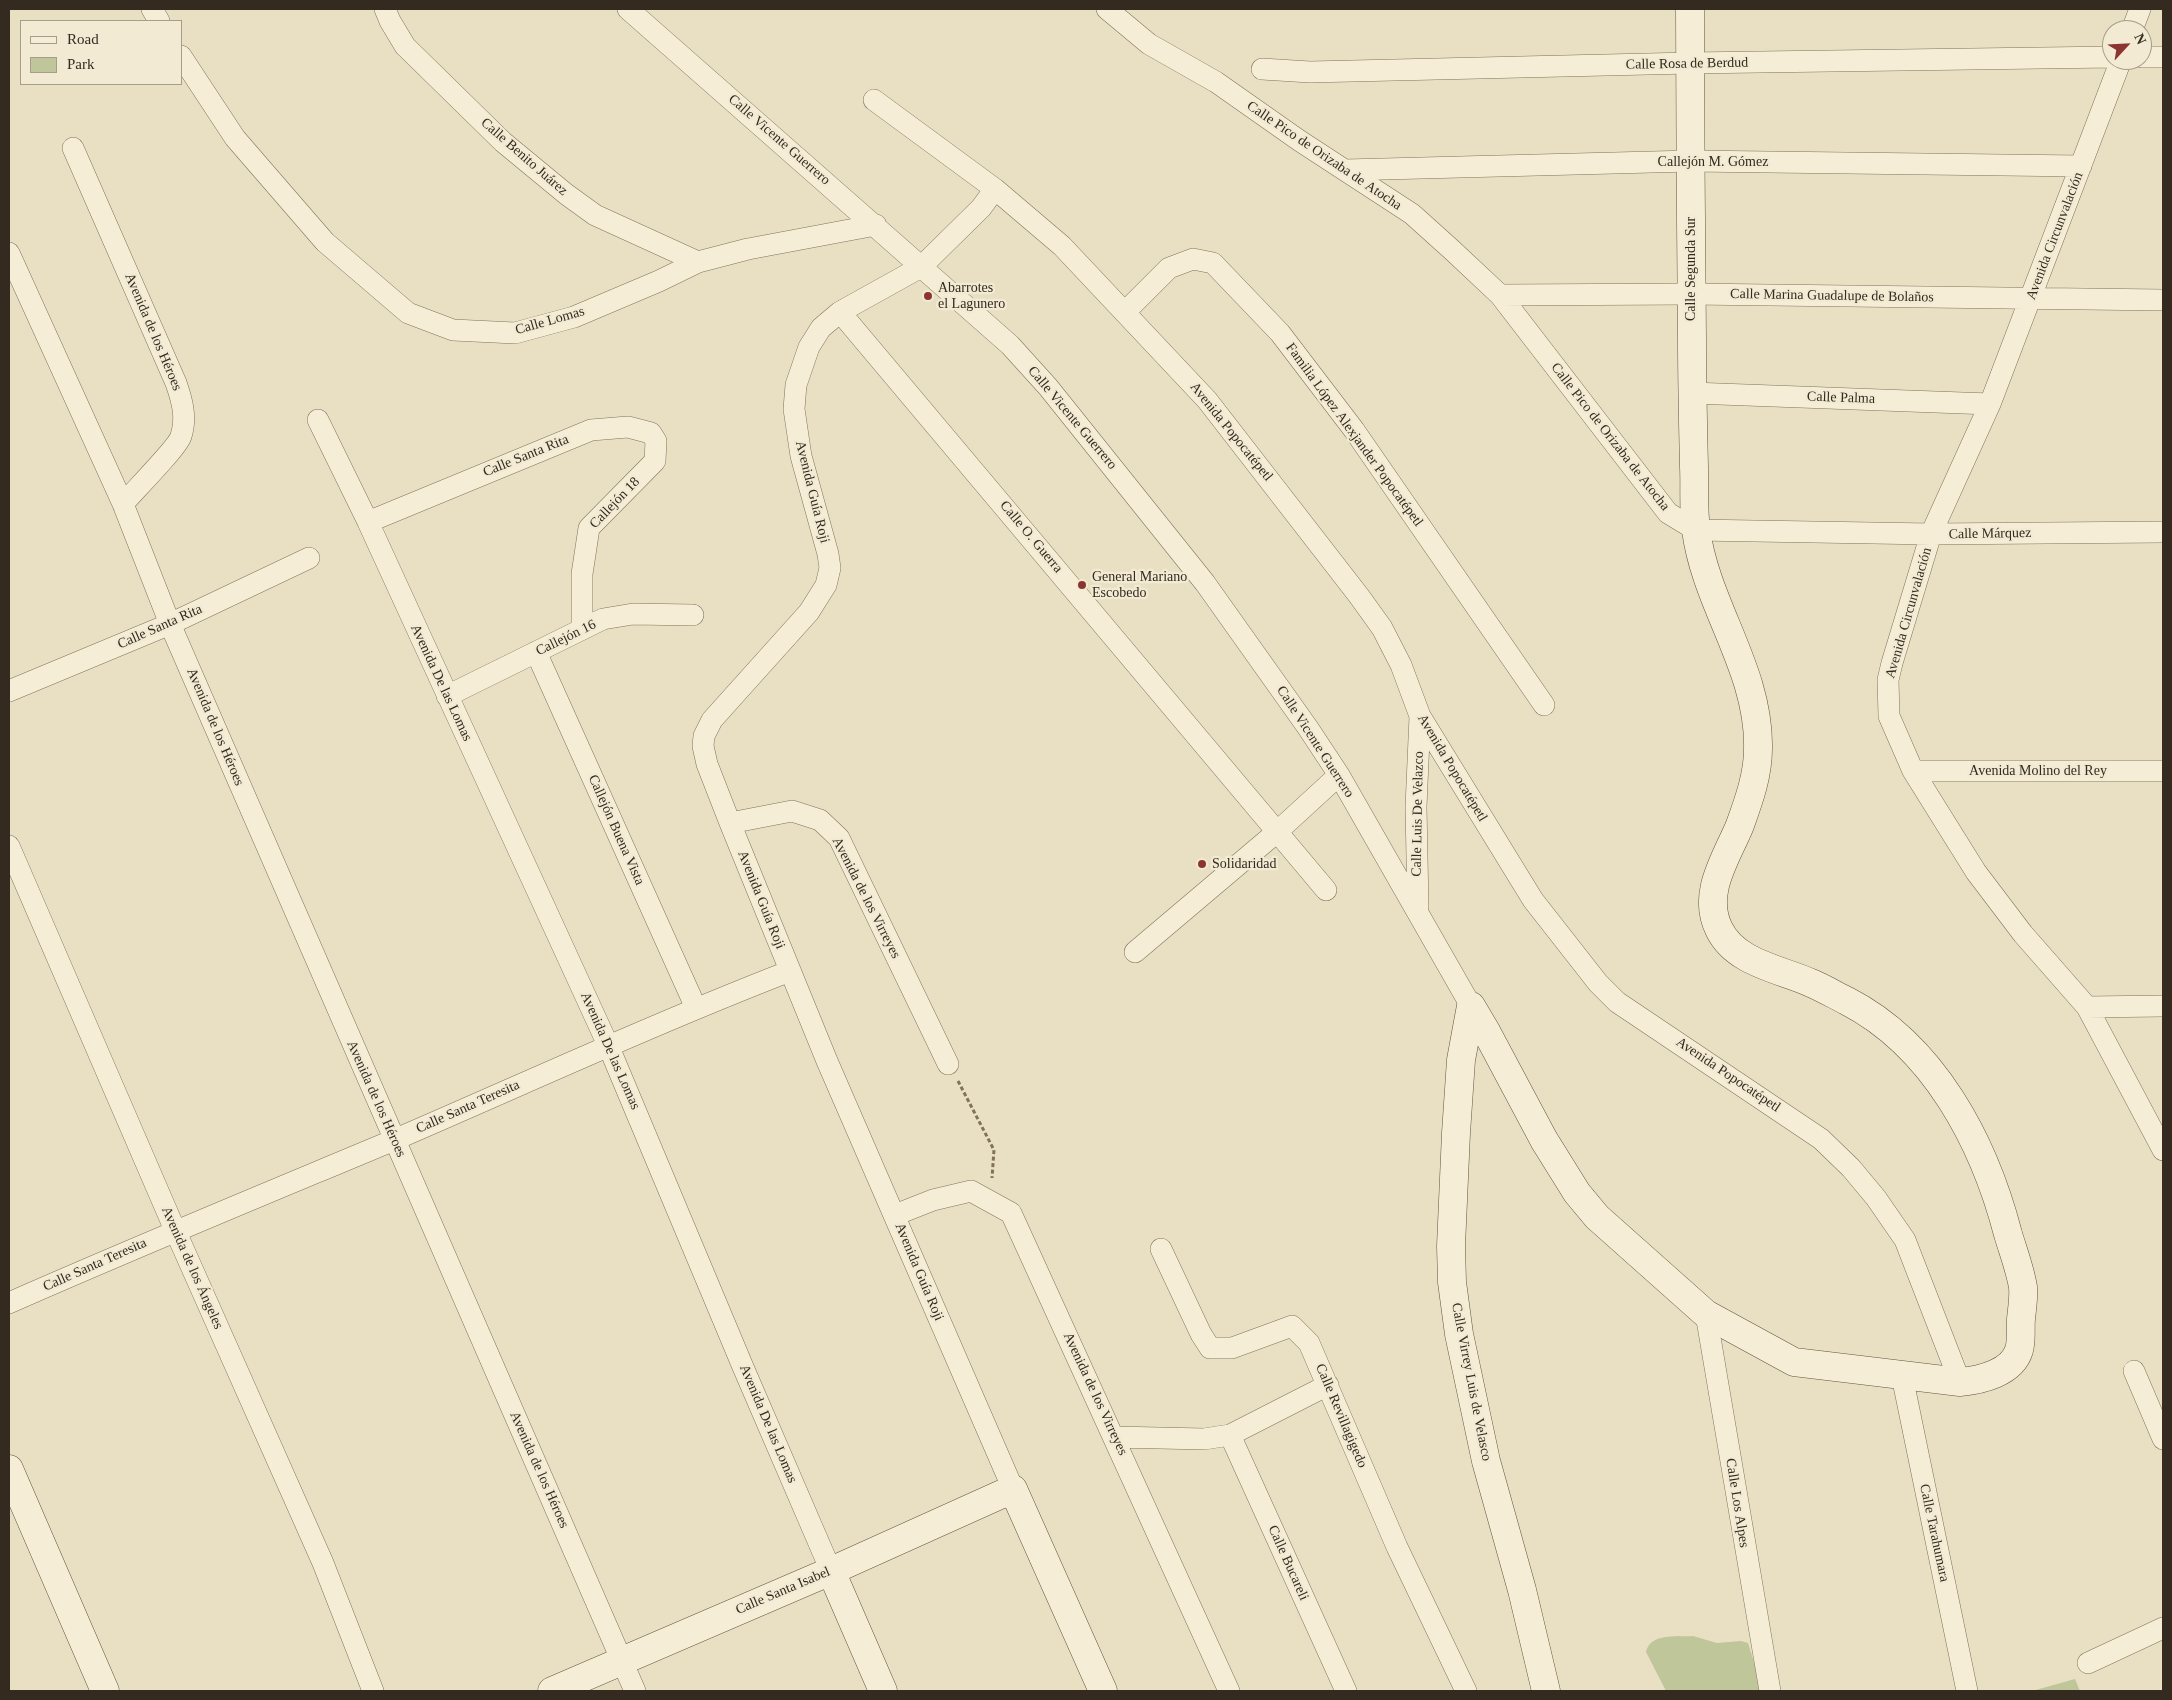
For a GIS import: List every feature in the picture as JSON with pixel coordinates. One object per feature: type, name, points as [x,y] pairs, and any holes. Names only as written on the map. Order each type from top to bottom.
[{"type":"street","points":[[152,9],[158,20]]},
{"type":"street","name":"Calle Benito Juárez","points":[[385,9],[404,46],[504,142],[566,194],[595,215],[698,262]]},
{"type":"street","name":"Calle Vicente Guerrero","points":[[628,9],[876,225],[1010,345],[1048,386],[1205,583],[1288,700],[1339,775],[1419,912]]},
{"type":"street","name":"Calle Pico de Orizaba de Atocha","points":[[1107,9],[1149,44],[1216,82],[1300,141],[1412,214],[1500,295],[1668,513],[1696,530]]},
{"type":"street","name":"Calle Segunda Sur","points":[[1690,9],[1692,393],[1696,530]]},
{"type":"street","name":"Calle Rosa de Berdud","points":[[1262,70],[1310,72],[1690,63],[2102,57]]},
{"type":"street","name":"Calle Lomas","points":[[182,58],[235,138],[325,242],[408,313],[453,330],[515,333],[574,317],[659,281],[698,262],[748,249],[876,225]]},
{"type":"street","name":"Avenida Circunvalación","points":[[2117,70],[1990,404],[1931,534],[1888,680],[1889,716],[1913,771],[1976,872],[2023,934],[2087,1007],[2163,1150]]},
{"type":"street","name":"Avenida Popocatépetl","points":[[874,100],[995,189],[1062,246],[1207,400],[1382,628],[1401,665],[1420,716],[1533,900],[1598,983],[1616,1002],[1821,1138],[1851,1168],[1876,1198],[1906,1240],[1960,1382]]},
{"type":"street","name":"Avenida de los Héroes","points":[[73,148],[176,383],[182,403],[184,421],[181,438],[123,504]]},
{"type":"street","name":"Callejón M. Gómez","points":[[1345,170],[1691,161],[2081,166]]},
{"type":"street","name":"Avenida Guía Roji","points":[[995,189],[981,208],[921,267],[840,312],[820,328],[809,347],[796,385],[794,409],[801,456],[828,554],[830,568],[826,585],[809,612],[712,720],[704,736],[703,746],[707,764],[790,971],[1013,1489],[1103,1691]]},
{"type":"street","name":"Avenida de los Héroes","points":[[9,253],[123,504],[170,624],[635,1691]]},
{"type":"street","name":"Familia López Alexjander Popocatépetl","points":[[1125,312],[1169,268],[1193,259],[1213,263],[1280,333],[1354,430],[1544,705]]},
{"type":"street","name":"Calle Marina Guadalupe de Bolaños","points":[[1500,295],[1691,294],[2163,300]]},
{"type":"street","name":"Calle O. Guerra","points":[[840,312],[1326,890]]},
{"type":"street","name":"Calle Palma","points":[[1692,393],[1990,404]]},
{"type":"street","name":"Avenida De las Lomas","points":[[318,420],[368,522],[608,1045],[743,1367],[883,1691]]},
{"type":"street","name":"Calle Santa Rita","points":[[368,522],[591,430],[628,427],[652,433],[656,441]]},
{"type":"street","name":"Callejón 18","points":[[582,629],[582,574],[588,528],[655,461],[656,441]]},
{"type":"street","points":[[1419,912],[1544,1140],[1577,1193],[1597,1217],[1706,1314],[1794,1362],[1960,1382],[1978,1380],[2010,1365],[2019,1350],[2023,1289],[2000,1201],[1981,1152],[1939,1082],[1898,1035],[1873,1016],[1850,1002],[1811,983],[1753,961],[1736,951],[1721,934],[1714,918],[1713,903],[1716,881],[1723,858],[1738,830],[1752,792],[1757,769],[1759,745],[1757,716],[1748,680],[1706,574],[1696,530]]},
{"type":"street","name":"Calle Márquez","points":[[1696,530],[1931,534],[2163,532]]},
{"type":"street","name":"Calle Santa Rita","points":[[9,691],[170,624],[309,558]]},
{"type":"street","name":"Callejón 16","points":[[447,696],[582,629],[616,615],[693,615]]},
{"type":"street","name":"Callejón Buena Vista","points":[[536,652],[696,1008]]},
{"type":"street","name":"Calle Luis De Velazco","points":[[1419,912],[1416,807],[1420,716]]},
{"type":"street","name":"Avenida Molino del Rey","points":[[1913,771],[2163,771]]},
{"type":"street","points":[[1134,952],[1278,831],[1339,775]]},
{"type":"street","name":"Avenida de los Virreyes","points":[[730,823],[792,811],[820,820],[839,838],[948,1064]]},
{"type":"street","name":"Avenida de los Ángeles","points":[[9,846],[175,1230],[323,1563],[373,1691]]},
{"type":"street","name":"Calle Santa Teresita","points":[[9,1303],[175,1230],[394,1140],[608,1045],[790,971]]},
{"type":"street","name":"Calle Virrey Luis de Velasco","points":[[1471,1006],[1461,1060],[1451,1246],[1452,1282],[1459,1334],[1486,1461],[1522,1590],[1546,1691]]},
{"type":"street","points":[[2087,1007],[2163,1006]]},
{"type":"street","name":"Avenida de los Virreyes","points":[[894,1215],[933,1200],[970,1191],[1011,1213],[1115,1437],[1229,1691]]},
{"type":"street","name":"Calle Revillagigedo","points":[[1161,1249],[1200,1334],[1210,1348],[1232,1348],[1292,1326],[1309,1343],[1396,1547],[1466,1691]]},
{"type":"street","name":"Calle Los Alpes","points":[[1706,1314],[1770,1691]]},
{"type":"street","points":[[2134,1372],[2163,1439]]},
{"type":"street","name":"Calle Tarahumara","points":[[1902,1376],[1967,1691]]},
{"type":"street","points":[[1115,1437],[1204,1439],[1230,1435],[1328,1385]]},
{"type":"street","name":"Calle Bucareli","points":[[1230,1435],[1346,1691]]},
{"type":"street","points":[[9,1469],[105,1691]]},
{"type":"street","name":"Calle Santa Isabel","points":[[552,1691],[831,1571],[1013,1489]]},
{"type":"street","points":[[2088,1664],[2163,1628]]},
{"type":"path","points":[[948,1064],[994,1150],[990,1201]]},
{"type":"green space","points":[[1693,1636],[1717,1643],[1741,1641],[1748,1643],[1763,1691],[1666,1691],[1646,1652],[1648,1646],[1658,1639],[1665,1637]]},
{"type":"green space","points":[[2075,1679],[2080,1691],[2032,1691]]},
{"type":"place","name":"Abarrotes el Lagunero","points":[[928,296]]},
{"type":"place","name":"General Mariano Escobedo","points":[[1082,585]]},
{"type":"place","name":"Solidaridad","points":[[1202,864]]}]
